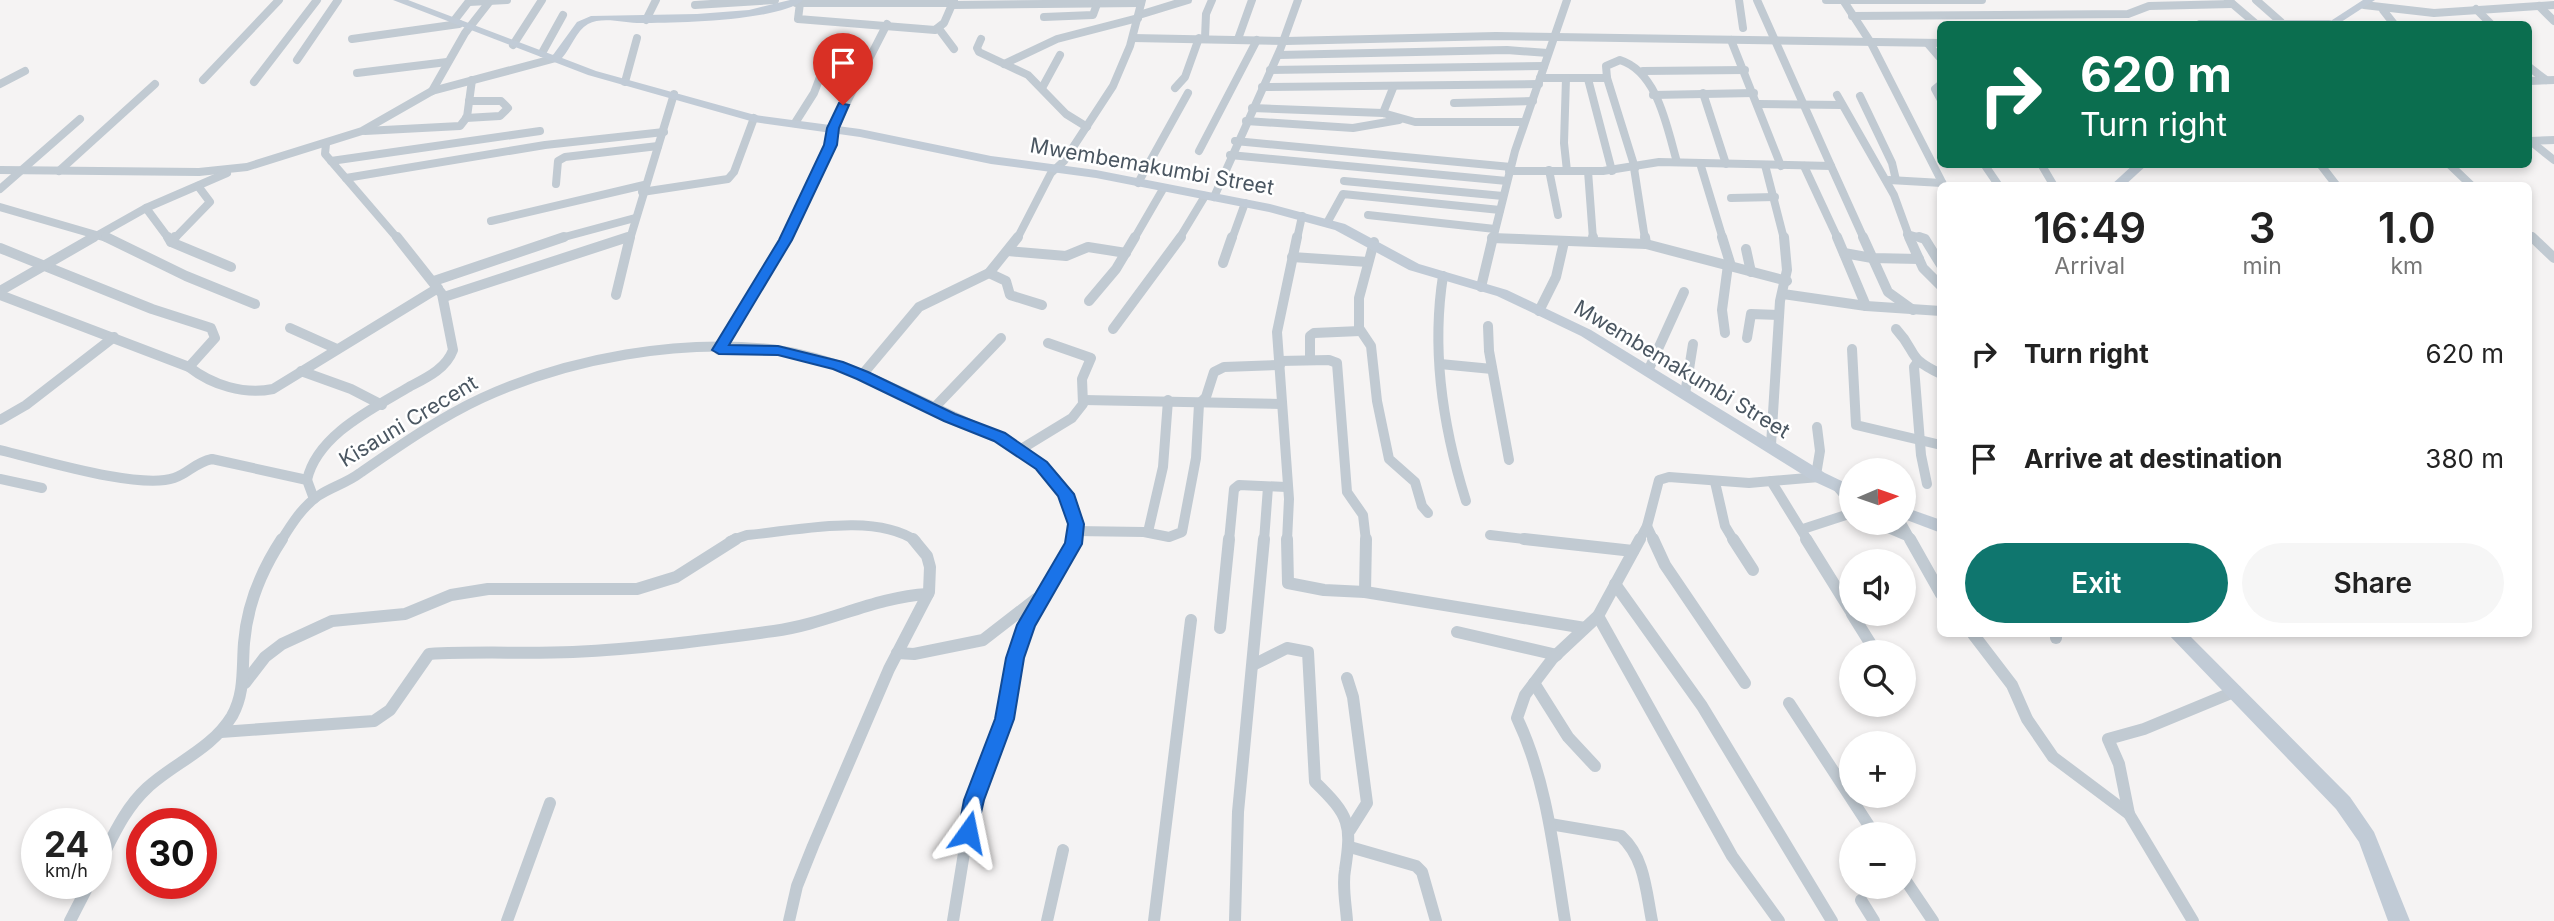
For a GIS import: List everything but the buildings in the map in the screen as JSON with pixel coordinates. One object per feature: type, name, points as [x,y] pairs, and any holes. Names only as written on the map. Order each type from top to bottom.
[{"type":"street","points":[[203,80],[279,0]]},
{"type":"street","points":[[254,82],[317,0]]},
{"type":"street","points":[[297,60],[338,0]]},
{"type":"street","name":"Mwembemakumbi Street","points":[[398,0],[513,45],[625,82],[754,118],[833,128],[991,160],[1057,167],[1245,203],[1327,223],[1374,242],[1405,263],[1481,287],[1586,333],[1837,486]]},
{"type":"street","points":[[432,91],[447,62],[470,1],[507,0]]},
{"type":"street","points":[[513,45],[542,0]]},
{"type":"street","points":[[646,20],[656,0]]},
{"type":"street","points":[[695,5],[775,0]]},
{"type":"street","points":[[1004,64],[1057,39],[1188,0]]},
{"type":"street","points":[[1175,88],[1185,77],[1202,38],[1206,14],[1212,0]]},
{"type":"street","points":[[1238,39],[1252,0]]},
{"type":"street","points":[[1113,329],[1209,197],[1286,41],[1298,0]]},
{"type":"street","points":[[1481,287],[1524,122],[1567,0]]},
{"type":"street","points":[[1739,0],[1738,9],[1743,28]]},
{"type":"street","points":[[1757,0],[1778,41],[1888,292],[1913,310]]},
{"type":"street","points":[[1826,0],[1982,0]]},
{"type":"street","points":[[1843,0],[1871,43],[1942,182]]},
{"type":"street","points":[[2256,0],[2280,21]]},
{"type":"street","points":[[352,39],[461,25],[490,1]]},
{"type":"street","points":[[798,2],[798,19],[939,29],[954,49]]},
{"type":"street","points":[[0,293],[146,208],[232,170],[326,144],[362,131],[432,91],[556,58],[569,45],[583,22],[596,18],[646,20],[754,12],[798,2],[1004,2],[1047,6],[1142,2],[1133,37],[1113,86],[1057,167],[1028,223],[1008,251],[989,272],[919,307],[862,375]]},
{"type":"street","points":[[1852,16],[2128,14],[2150,6],[2230,2],[2252,21]]},
{"type":"street","points":[[2335,21],[2365,2],[2383,10],[2554,5]]},
{"type":"street","points":[[939,29],[953,3]]},
{"type":"street","points":[[1047,6],[1043,20],[1094,15],[1097,4]]},
{"type":"street","points":[[2440,4],[2449,10]]},
{"type":"street","points":[[2541,4],[2554,21]]},
{"type":"street","points":[[2476,9],[2488,21]]},
{"type":"street","points":[[2383,10],[2392,21]]},
{"type":"street","points":[[542,53],[563,15]]},
{"type":"street","points":[[2030,21],[2034,15]]},
{"type":"street","points":[[719,350],[785,240],[831,145],[833,128],[887,24]]},
{"type":"street","points":[[1133,37],[1286,41],[1408,36],[1555,37],[1937,43]]},
{"type":"street","points":[[625,82],[637,38]]},
{"type":"street","points":[[981,39],[977,50],[1028,75],[1066,114],[1087,127]]},
{"type":"street","points":[[1199,151],[1256,40]]},
{"type":"street","points":[[1731,40],[1754,93],[1780,166]]},
{"type":"street","points":[[1928,44],[1937,54]]},
{"type":"street","points":[[1279,55],[1507,50],[1548,53]]},
{"type":"street","points":[[1042,88],[1060,55]]},
{"type":"street","points":[[795,123],[819,83],[828,56]]},
{"type":"street","points":[[357,73],[447,62]]},
{"type":"street","points":[[1646,244],[1635,168],[1607,78],[1606,66],[1612,62],[1629,62],[1643,71],[1745,70]]},
{"type":"street","points":[[1270,70],[1544,66]]},
{"type":"street","points":[[2532,69],[2550,80]]},
{"type":"street","points":[[0,84],[25,71]]},
{"type":"street","points":[[1643,71],[1677,162]]},
{"type":"street","points":[[1566,78],[1564,143],[1567,171]]},
{"type":"street","points":[[1262,87],[1393,88],[1607,78]]},
{"type":"street","points":[[1588,79],[1612,171]]},
{"type":"street","points":[[362,131],[457,127],[466,118],[472,80]]},
{"type":"street","points":[[2532,81],[2550,80]]},
{"type":"street","points":[[59,170],[155,84]]},
{"type":"street","points":[[1383,113],[1393,88]]},
{"type":"street","points":[[1138,183],[1188,93]]},
{"type":"street","points":[[1703,93],[1726,164]]},
{"type":"street","points":[[1653,95],[1754,93]]},
{"type":"street","points":[[616,295],[629,237],[674,94]]},
{"type":"street","points":[[1837,96],[1899,205],[1907,234],[1919,259],[1937,284]]},
{"type":"street","points":[[1860,96],[1892,163],[1896,180]]},
{"type":"street","points":[[466,118],[500,116],[508,108],[501,101],[468,101]]},
{"type":"street","points":[[1454,103],[1533,102]]},
{"type":"street","points":[[1758,104],[1841,105]]},
{"type":"street","points":[[1252,108],[1383,113],[1399,120]]},
{"type":"street","points":[[491,221],[643,189],[728,179],[734,172],[754,118]]},
{"type":"street","points":[[0,189],[80,119]]},
{"type":"street","points":[[1246,121],[1353,128],[1399,120],[1524,122]]},
{"type":"street","points":[[331,162],[540,131]]},
{"type":"street","points":[[346,178],[545,145],[664,132]]},
{"type":"street","points":[[2532,141],[2554,140]]},
{"type":"street","points":[[1235,141],[1510,169],[1612,171],[1677,162],[1831,166]]},
{"type":"street","points":[[2532,143],[2554,160]]},
{"type":"street","points":[[314,499],[307,480],[308,470],[324,446],[342,430],[439,370],[450,358],[454,335],[445,321],[439,288],[331,162],[325,154],[326,144]]},
{"type":"street","points":[[556,184],[558,161],[565,157],[658,146]]},
{"type":"street","points":[[1230,155],[1507,181]]},
{"type":"street","points":[[1700,163],[1729,266],[1720,323],[1724,333]]},
{"type":"street","points":[[1765,165],[1775,197],[1787,281],[1779,315],[1771,409],[1771,446]]},
{"type":"street","points":[[1804,166],[1827,211],[1834,236],[1866,306]]},
{"type":"street","points":[[2120,182],[2132,168]]},
{"type":"street","points":[[2323,168],[2334,182]]},
{"type":"street","points":[[2453,168],[2468,182]]},
{"type":"street","points":[[0,170],[232,170]]},
{"type":"street","points":[[1549,170],[1558,215]]},
{"type":"street","points":[[1588,171],[1593,241]]},
{"type":"street","points":[[1344,181],[1503,196]]},
{"type":"street","points":[[1883,181],[1937,183]]},
{"type":"street","points":[[171,242],[210,202],[198,186]]},
{"type":"street","points":[[1089,301],[1126,253],[1163,189]]},
{"type":"street","points":[[1327,223],[1343,194],[1500,210]]},
{"type":"street","points":[[1731,198],[1775,197]]},
{"type":"street","points":[[1223,262],[1245,203]]},
{"type":"street","points":[[0,207],[101,235],[186,276],[255,304]]},
{"type":"street","points":[[146,208],[171,242],[231,267]]},
{"type":"street","points":[[1827,211],[1852,211]]},
{"type":"street","points":[[1368,215],[1564,242],[1646,244],[1787,281]]},
{"type":"street","points":[[1302,216],[1279,317],[1286,487],[1290,518],[1286,578],[1288,583],[1324,590],[1365,592],[1585,628]]},
{"type":"street","points":[[0,293],[189,367],[204,378],[258,392],[273,389],[439,288],[554,240],[635,218]]},
{"type":"street","points":[[1907,234],[1925,239],[1937,258]]},
{"type":"street","points":[[439,288],[629,237]]},
{"type":"street","points":[[2532,238],[2554,258]]},
{"type":"street","points":[[1374,242],[1359,298],[1360,331],[1371,346],[1377,401],[1390,459],[1415,482],[1422,506],[1428,513]]},
{"type":"street","points":[[1539,311],[1556,277],[1564,242]]},
{"type":"street","points":[[1008,251],[1066,256],[1088,247],[1126,253]]},
{"type":"street","points":[[0,248],[48,265],[152,309],[211,328],[215,338],[189,367]]},
{"type":"street","points":[[1746,249],[1751,272]]},
{"type":"street","points":[[1844,253],[1872,258],[1919,259]]},
{"type":"street","points":[[1292,257],[1368,262]]},
{"type":"street","points":[[989,272],[1006,281],[1010,295],[1042,305]]},
{"type":"street","points":[[1443,276],[1437,306],[1440,364],[1448,444],[1465,501]]},
{"type":"street","points":[[1648,371],[1684,292]]},
{"type":"street","points":[[1783,294],[1866,306],[1937,311]]},
{"type":"street","points":[[1747,338],[1751,314],[1779,315]]},
{"type":"street","points":[[1488,326],[1492,369],[1509,460]]},
{"type":"street","points":[[290,328],[337,349]]},
{"type":"street","points":[[1896,329],[1908,342],[1910,353],[1917,363],[1937,371]]},
{"type":"street","points":[[1310,360],[1311,336],[1314,333],[1360,331]]},
{"type":"street","points":[[0,420],[26,405],[114,337]]},
{"type":"street","points":[[933,409],[1001,338]]},
{"type":"street","points":[[1018,450],[1072,418],[1084,400],[1082,379],[1091,358],[1048,343]]},
{"type":"street","points":[[1685,394],[1693,344]]},
{"type":"street","points":[[1852,349],[1856,425],[1937,444]]},
{"type":"street","name":"Kisauni Crecent","points":[[112,835],[143,791],[221,732],[237,706],[245,683],[245,635],[256,589],[269,560],[314,499],[347,483],[450,415],[501,390],[618,358],[719,350],[778,351],[837,365],[993,433],[1042,466],[1060,484],[1073,508],[1076,531]]},
{"type":"street","points":[[953,921],[974,800],[1000,734],[1015,658],[1033,609],[1070,552],[1076,531],[1177,536],[1185,526],[1196,458],[1199,404],[1206,397],[1217,369],[1310,360],[1337,363],[1348,492],[1363,515],[1366,530],[1365,592]]},
{"type":"street","points":[[1917,363],[1914,367],[1921,455],[1927,484]]},
{"type":"street","points":[[1440,364],[1492,369]]},
{"type":"street","points":[[301,371],[351,389],[382,405]]},
{"type":"street","points":[[1084,400],[1119,403],[1168,400],[1199,404],[1282,404]]},
{"type":"street","points":[[1148,533],[1163,467],[1168,400]]},
{"type":"street","points":[[1565,921],[1550,824],[1529,743],[1517,718],[1525,695],[1557,655],[1598,616],[1647,526],[1659,480],[1669,477],[1714,482],[1771,481],[1818,476],[1821,451],[1817,427]]},
{"type":"street","points":[[0,450],[114,476],[154,480],[175,478],[197,462],[208,458],[307,480]]},
{"type":"street","points":[[0,479],[42,488]]},
{"type":"street","points":[[1771,481],[1839,592]]},
{"type":"street","points":[[1714,482],[1725,526],[1753,570]]},
{"type":"street","points":[[1220,628],[1234,489],[1238,485],[1286,487]]},
{"type":"street","points":[[1235,921],[1235,834],[1268,486]]},
{"type":"street","points":[[1802,529],[1839,517]]},
{"type":"street","points":[[1916,518],[1937,525]]},
{"type":"street","points":[[245,683],[265,657],[282,644],[332,621],[349,617],[405,614],[451,596],[488,589],[637,589],[676,577],[729,541],[747,536],[840,526],[886,526],[919,541],[926,551],[930,567],[928,594],[920,615],[897,653],[810,858],[789,921]]},
{"type":"street","points":[[1647,526],[1665,565],[1745,683]]},
{"type":"street","points":[[1490,535],[1633,551]]},
{"type":"street","points":[[1909,537],[1937,587]]},
{"type":"street","points":[[1615,584],[1702,706],[1832,921]]},
{"type":"street","points":[[897,653],[914,654],[983,640],[1044,593]]},
{"type":"street","points":[[221,732],[374,721],[390,710],[429,654],[485,650],[571,652],[692,642],[803,627],[896,596],[928,594]]},
{"type":"street","points":[[1598,616],[1749,885],[1779,921]]},
{"type":"street","points":[[1154,921],[1162,838],[1191,620]]},
{"type":"street","points":[[1457,632],[1557,655]]},
{"type":"street","points":[[1975,637],[2012,685],[2027,719],[2053,757],[2130,814]]},
{"type":"street","points":[[2180,637],[2321,779],[2355,820],[2367,838],[2400,921]]},
{"type":"street","points":[[1253,666],[1286,648],[1296,647],[1308,652],[1315,782],[1336,802],[1350,830],[1350,847],[1344,873],[1347,921]]},
{"type":"street","points":[[1347,678],[1356,718],[1367,803],[1362,816],[1350,830]]},
{"type":"street","points":[[1534,683],[1568,737],[1595,766]]},
{"type":"street","points":[[2193,921],[2130,814],[2119,764],[2108,739],[2144,729],[2236,691]]},
{"type":"street","points":[[1789,703],[1867,822]]},
{"type":"street","points":[[507,921],[550,803]]},
{"type":"street","points":[[1550,824],[1621,836],[1629,842],[1641,871],[1652,921]]},
{"type":"street","points":[[1350,847],[1416,866],[1422,872],[1436,921]]},
{"type":"street","points":[[1047,921],[1063,850]]},
{"type":"street","points":[[1916,896],[1933,921]]},
{"type":"street","points":[[70,921],[81,899]]},
{"type":"street","points":[[1861,900],[1874,921]]},
{"type":"route","points":[[843,105],[833,128],[831,145],[815,173],[785,240],[719,350],[778,351],[806,356],[862,375],[949,418],[1000,437],[1053,475],[1066,494],[1073,508],[1076,524],[1073,544],[1026,625],[1015,658],[1000,734],[974,800],[968,832]]}]
